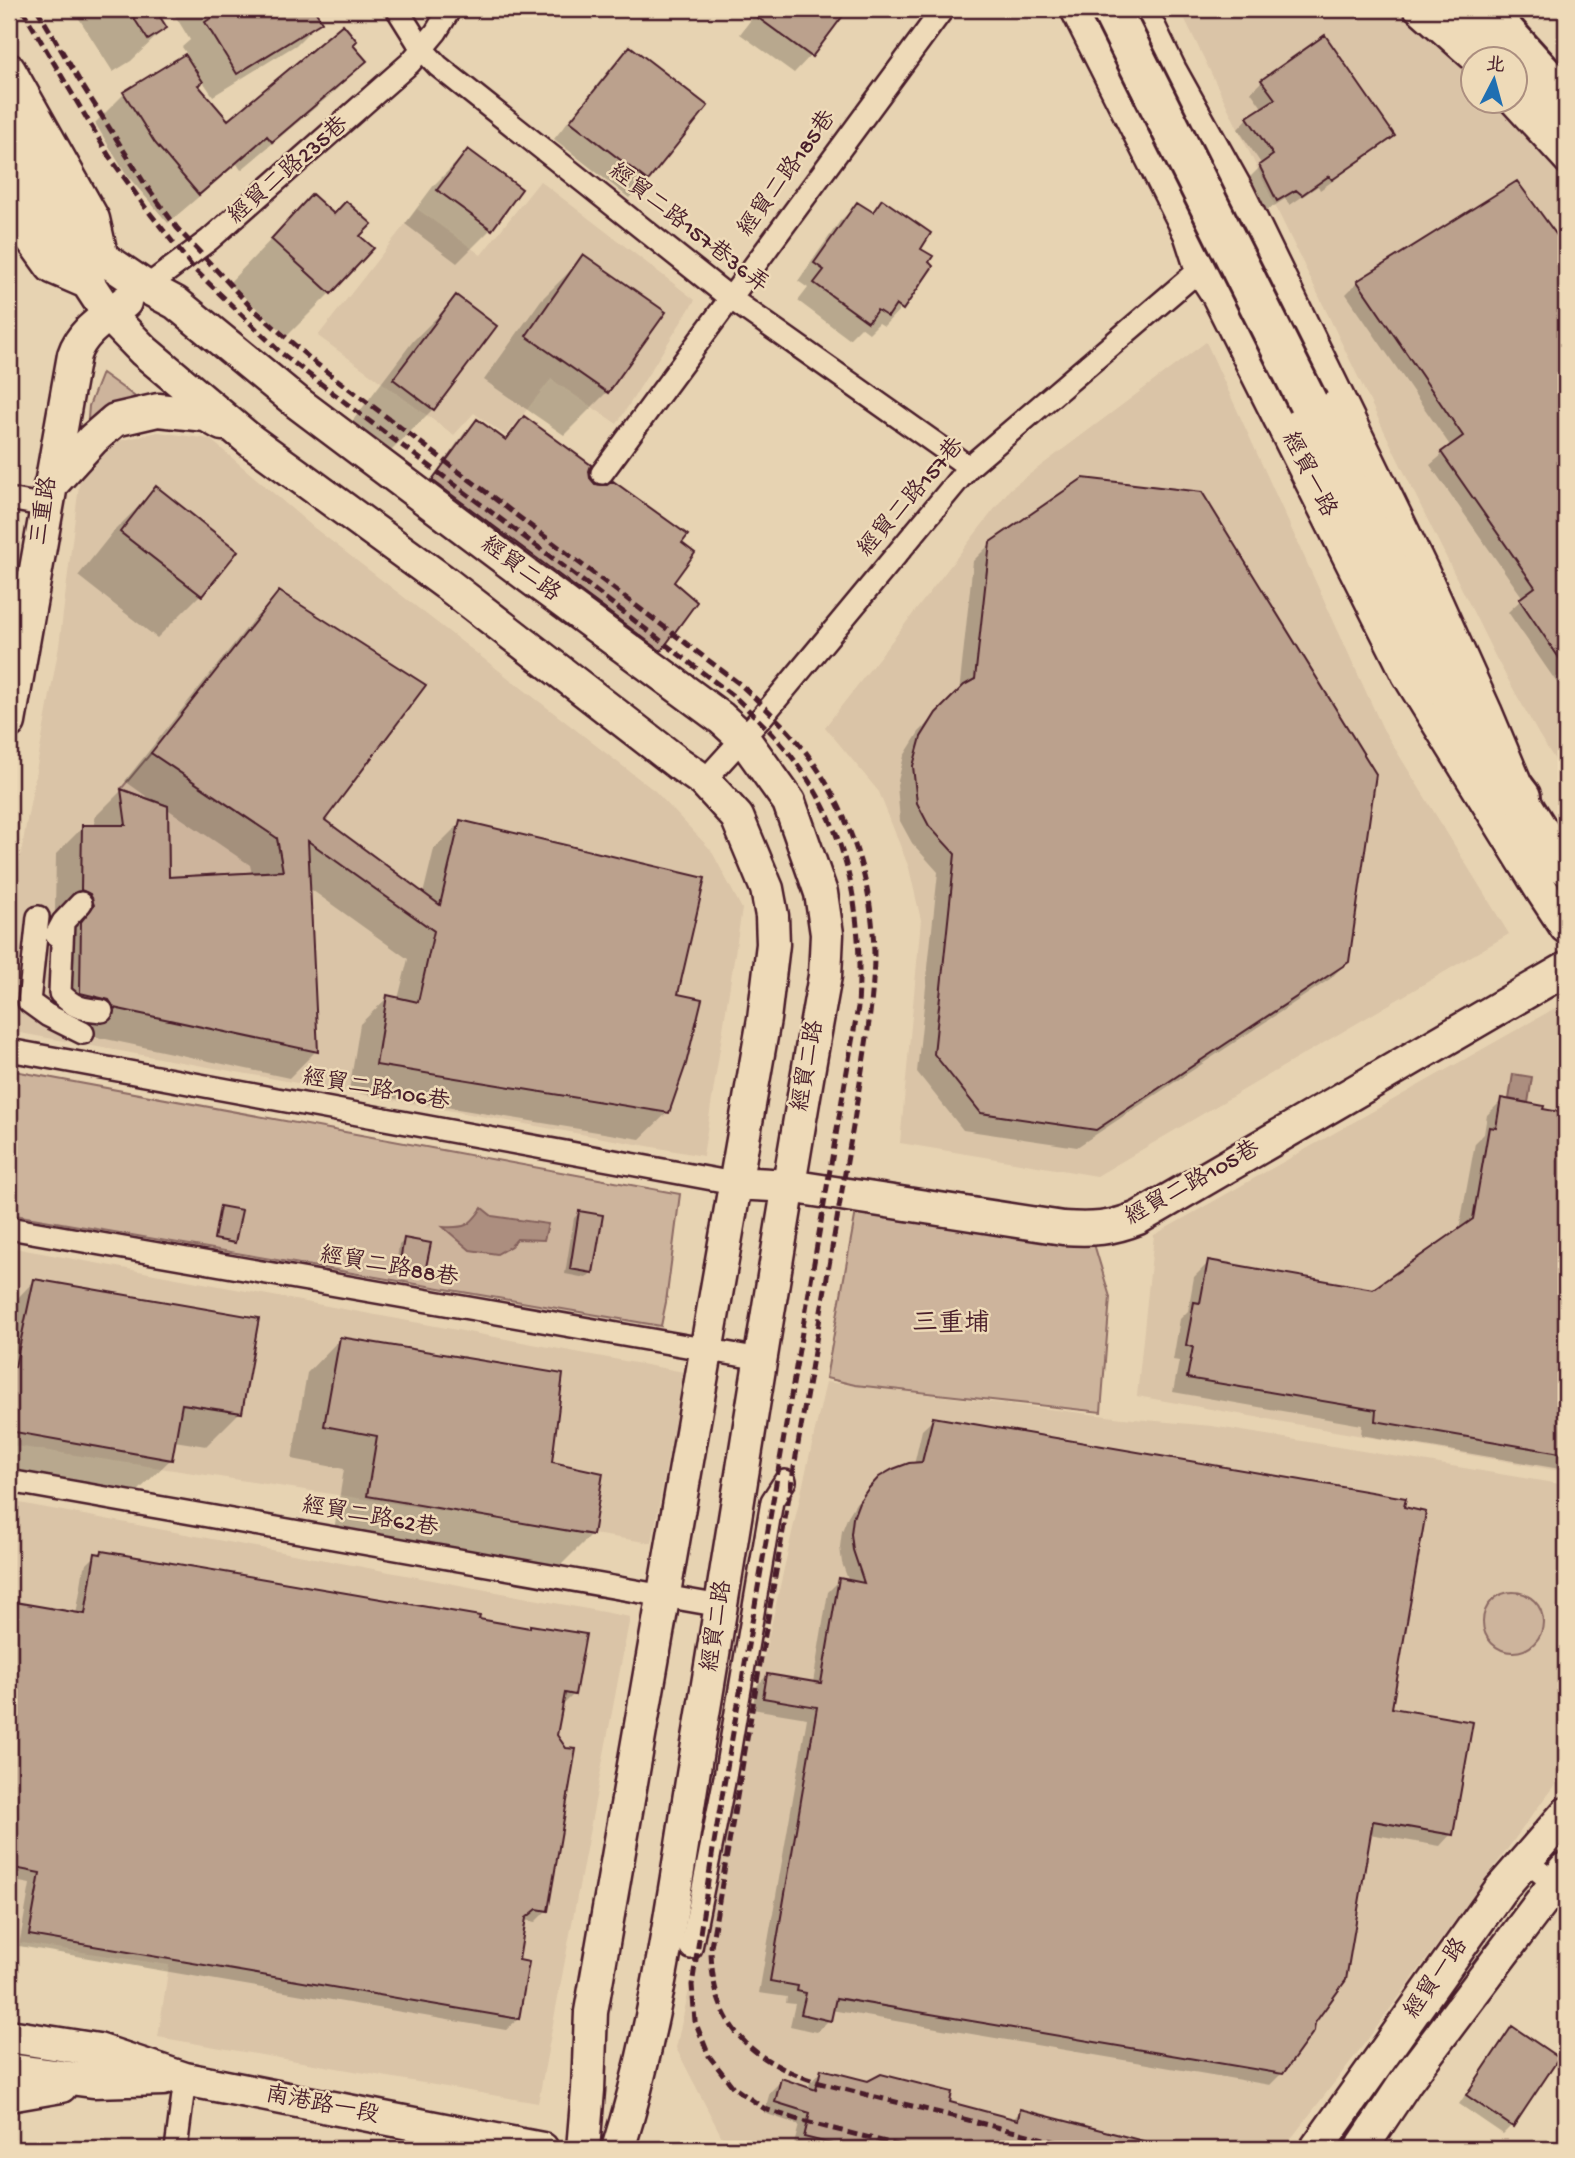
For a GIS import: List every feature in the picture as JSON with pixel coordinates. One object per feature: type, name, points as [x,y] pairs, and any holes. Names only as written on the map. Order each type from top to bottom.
[{"type":"highway","points":[[1111,9],[1462,719],[1521,797]]},
{"type":"highway","points":[[1447,9],[1485,46]]},
{"type":"highway","points":[[1479,9],[1503,30],[1566,100]]},
{"type":"highway","points":[[1513,9],[1566,63]]},
{"type":"highway","points":[[1530,92],[1566,133]]},
{"type":"main road","name":"經貿一路","points":[[1077,9],[1190,233],[1202,270],[1217,293],[1408,674],[1566,926]]},
{"type":"main road","points":[[1140,9],[1170,71],[1238,192],[1422,571],[1521,797],[1566,869]]},
{"type":"main road","points":[[9,70],[93,219],[96,271]]},
{"type":"main road","points":[[9,119],[96,271],[109,315],[144,351],[251,442],[447,584],[677,763],[704,781],[737,817],[767,889],[773,944],[764,1019],[591,2012],[583,2149]]},
{"type":"main road","points":[[9,163],[96,271]]},
{"type":"main road","points":[[9,206],[52,267],[96,271]]},
{"type":"main road","name":"經貿二路","points":[[96,271],[146,287],[176,303],[298,403],[531,572],[721,718],[743,738],[789,802],[821,893],[827,934],[825,976],[662,1970],[634,2099],[618,2149]]},
{"type":"main road","name":"經貿二路235巷","points":[[109,315],[146,287]]},
{"type":"main road","name":"三重路","points":[[9,722],[74,355],[85,334],[109,315]]},
{"type":"main road","points":[[48,496],[93,439],[115,419],[158,411],[206,415],[251,442]]},
{"type":"main road","name":"經貿二路105巷","points":[[734,1184],[789,1186],[1063,1228],[1094,1230],[1120,1225],[1138,1219],[1566,969]]},
{"type":"main road","name":"經貿一路","points":[[1316,2149],[1500,1890],[1566,1814]]},
{"type":"main road","name":"經貿一路","points":[[1361,2149],[1407,2080],[1563,1883]]},
{"type":"main road","name":"南港路一段","points":[[9,2036],[98,2050],[185,2079],[542,2149]]},
{"type":"main road","name":"南港路一段","points":[[9,2070],[93,2081],[185,2079]]},
{"type":"main road","points":[[9,2095],[93,2081]]},
{"type":"street","name":"經貿二路157巷36弄","points":[[397,9],[422,49],[438,66],[730,298],[969,467]]},
{"type":"street","name":"經貿二路235巷","points":[[146,287],[209,240],[410,64],[436,32],[450,9]]},
{"type":"street","name":"經貿二路185巷","points":[[602,473],[943,9]]},
{"type":"street","points":[[1415,9],[1460,49]]},
{"type":"street","points":[[1523,116],[1566,163]]},
{"type":"street","name":"經貿二路157巷","points":[[704,781],[969,467],[1202,270],[1251,222]]},
{"type":"street","points":[[9,499],[48,496]]},
{"type":"street","points":[[81,903],[51,918],[32,975],[29,1002],[55,1010],[79,1008],[102,1011]]},
{"type":"street","points":[[51,918],[46,953],[55,1010],[83,1033]]},
{"type":"street","points":[[51,918],[55,1010]]},
{"type":"street","points":[[32,975],[46,953]]},
{"type":"street","name":"經貿二路106巷","points":[[9,1050],[734,1184]]},
{"type":"street","name":"經貿二路88巷","points":[[9,1228],[761,1359]]},
{"type":"street","name":"經貿二路62巷","points":[[9,1480],[722,1606]]},
{"type":"street","points":[[691,1948],[725,1777],[772,1501],[785,1481]]},
{"type":"street","points":[[1526,1860],[1563,1883]]},
{"type":"street","points":[[176,2149],[185,2079]]},
{"type":"shaded area","points":[[1180,9],[1399,9],[1460,64],[1460,116],[1508,116],[1566,182],[1566,777],[1496,658]]},
{"type":"shaded area","points":[[540,181],[695,300],[617,424],[551,379],[506,436],[474,413],[454,435],[318,336],[417,209],[481,255]]},
{"type":"shaded area","points":[[1206,342],[1383,729],[1509,934],[1097,1176],[900,1143],[921,920],[909,868],[879,792],[825,727],[1010,489]]},
{"type":"shaded area","points":[[102,373],[134,396],[147,413],[87,431],[89,406]]},
{"type":"shaded area","points":[[158,432],[210,439],[313,527],[655,791],[711,850],[742,909],[703,1156],[9,1031],[9,918],[59,646],[81,469],[110,443]]},
{"type":"shaded area","points":[[151,753],[277,838],[283,871],[169,877],[168,806],[121,789]]},
{"type":"shaded area","points":[[1566,1002],[1566,1472],[1137,1396],[1154,1235]]},
{"type":"shaded area","points":[[9,1070],[680,1194],[661,1326],[9,1214]]},
{"type":"shaded area","points":[[1513,1074],[1532,1077],[1528,1103],[1509,1099]]},
{"type":"shaded area","points":[[482,1208],[492,1216],[548,1224],[544,1240],[517,1239],[497,1254],[470,1250],[443,1227],[466,1225]]},
{"type":"shaded area","points":[[856,1211],[1094,1244],[1110,1297],[1101,1412],[855,1385],[826,1378]]},
{"type":"shaded area","points":[[9,1247],[684,1372],[652,1543],[9,1445]]},
{"type":"shaded area","points":[[826,1382],[1123,1418],[1212,1426],[1566,1485],[1566,1769],[1368,2039],[1283,2149],[728,2149],[676,2048]]},
{"type":"shaded area","points":[[9,1501],[630,1617],[538,2103],[158,2037],[169,1965],[9,1941]]},
{"type":"shaded area","points":[[1507,1592],[1519,1592],[1535,1600],[1541,1610],[1541,1634],[1535,1644],[1519,1652],[1507,1652],[1491,1644],[1483,1628],[1483,1616],[1491,1600]]},
{"type":"building","points":[[128,9],[155,9],[167,28],[148,40]]},
{"type":"building","points":[[208,9],[314,9],[322,22],[237,74],[205,22],[213,17]]},
{"type":"building","points":[[746,9],[848,9],[812,57]]},
{"type":"building","points":[[343,24],[357,41],[353,45],[367,61],[272,142],[267,136],[199,195],[155,143],[123,92],[185,54],[203,82],[198,85],[228,120]]},
{"type":"building","points":[[1325,35],[1395,136],[1332,180],[1329,176],[1302,195],[1296,190],[1277,201],[1259,165],[1273,155],[1247,117],[1275,99],[1261,80]]},
{"type":"building","points":[[630,46],[708,106],[648,181],[570,121]]},
{"type":"building","points":[[468,149],[522,189],[492,230],[437,190]]},
{"type":"building","points":[[1517,181],[1559,238],[1566,233],[1566,668],[1519,599],[1535,587],[1441,452],[1463,436],[1357,281]]},
{"type":"building","points":[[312,194],[334,214],[346,201],[372,224],[360,236],[374,248],[331,294],[271,239]]},
{"type":"building","points":[[882,199],[931,233],[921,249],[933,256],[929,262],[933,266],[903,310],[896,305],[888,317],[877,310],[868,322],[814,283],[824,270],[814,263],[857,202],[873,212]]},
{"type":"building","points":[[583,254],[666,312],[608,393],[526,336]]},
{"type":"building","points":[[456,295],[497,326],[434,410],[393,379]]},
{"type":"building","points":[[524,416],[591,465],[590,478],[595,484],[607,485],[613,481],[688,535],[682,543],[695,553],[674,582],[697,602],[661,651],[432,480],[477,419],[506,440]]},
{"type":"building","points":[[1083,478],[1202,492],[1376,774],[1349,962],[1096,1130],[981,1113],[934,1054],[955,854],[929,826],[917,803],[913,766],[921,737],[936,713],[964,685],[975,679],[990,542]]},
{"type":"building","points":[[156,486],[238,551],[202,596],[120,532]]},
{"type":"building","points":[[279,591],[426,685],[325,820],[440,905],[460,820],[705,878],[678,994],[702,999],[686,1064],[669,1113],[376,1065],[387,995],[418,1002],[434,931],[308,841],[318,1052],[114,1008],[109,1000],[80,993],[81,922],[94,905],[90,894],[81,890],[82,825],[126,825],[121,789],[168,806],[169,877],[283,871],[277,838],[151,753]]},
{"type":"building","points":[[1501,1098],[1566,1113],[1566,1454],[1375,1421],[1376,1410],[1187,1378],[1193,1347],[1186,1345],[1194,1302],[1200,1303],[1208,1260],[1373,1289],[1473,1219],[1489,1127],[1496,1128]]},
{"type":"building","points":[[220,1206],[242,1210],[235,1243],[214,1239]]},
{"type":"building","points":[[579,1211],[603,1215],[593,1273],[570,1269]]},
{"type":"building","points":[[404,1238],[431,1243],[425,1272],[399,1267]]},
{"type":"building","points":[[34,1279],[259,1318],[242,1413],[182,1404],[172,1460],[9,1431],[9,1366],[15,1367]]},
{"type":"building","points":[[340,1337],[563,1374],[552,1462],[603,1473],[593,1535],[367,1496],[377,1436],[324,1426]]},
{"type":"building","points":[[933,1417],[1406,1498],[1404,1507],[1426,1512],[1392,1708],[1473,1722],[1453,1835],[1373,1821],[1346,1980],[1283,2074],[836,1998],[831,2021],[801,2014],[806,1993],[797,1991],[798,1986],[770,1981],[817,1707],[763,1698],[767,1674],[821,1683],[839,1578],[864,1583],[853,1550],[851,1534],[859,1502],[879,1477],[909,1463],[922,1462]]},
{"type":"building","points":[[102,1551],[480,1616],[479,1619],[530,1628],[530,1625],[586,1634],[575,1695],[565,1693],[557,1735],[566,1748],[576,1749],[548,1911],[537,1909],[526,1918],[519,1960],[529,1962],[519,2019],[29,1935],[40,1873],[9,1867],[9,1601],[85,1614],[95,1553],[101,1554]]},
{"type":"building","points":[[1512,2026],[1559,2058],[1513,2127],[1466,2095]]},
{"type":"building","points":[[821,2069],[868,2081],[881,2074],[952,2092],[950,2102],[1018,2120],[1020,2109],[1151,2143],[1151,2149],[852,2149],[804,2137],[810,2113],[775,2102],[781,2078],[816,2090]]},
{"type":"railway","points":[[22,9],[109,156],[194,269],[281,353],[736,698],[788,753],[814,789],[829,818],[841,848],[855,909],[858,1007],[692,1985],[695,2021],[709,2056],[733,2087],[765,2109],[914,2149]]},
{"type":"railway","points":[[37,9],[143,181],[177,228],[250,306],[314,362],[741,685],[797,741],[815,765],[843,816],[863,871],[873,929],[874,958],[869,1019],[854,1121],[711,1947],[713,1974],[718,1998],[739,2036],[754,2051],[795,2074],[820,2083],[1084,2149]]},
{"type":"district","name":"三重埔","points":[[951,1325]]}]
